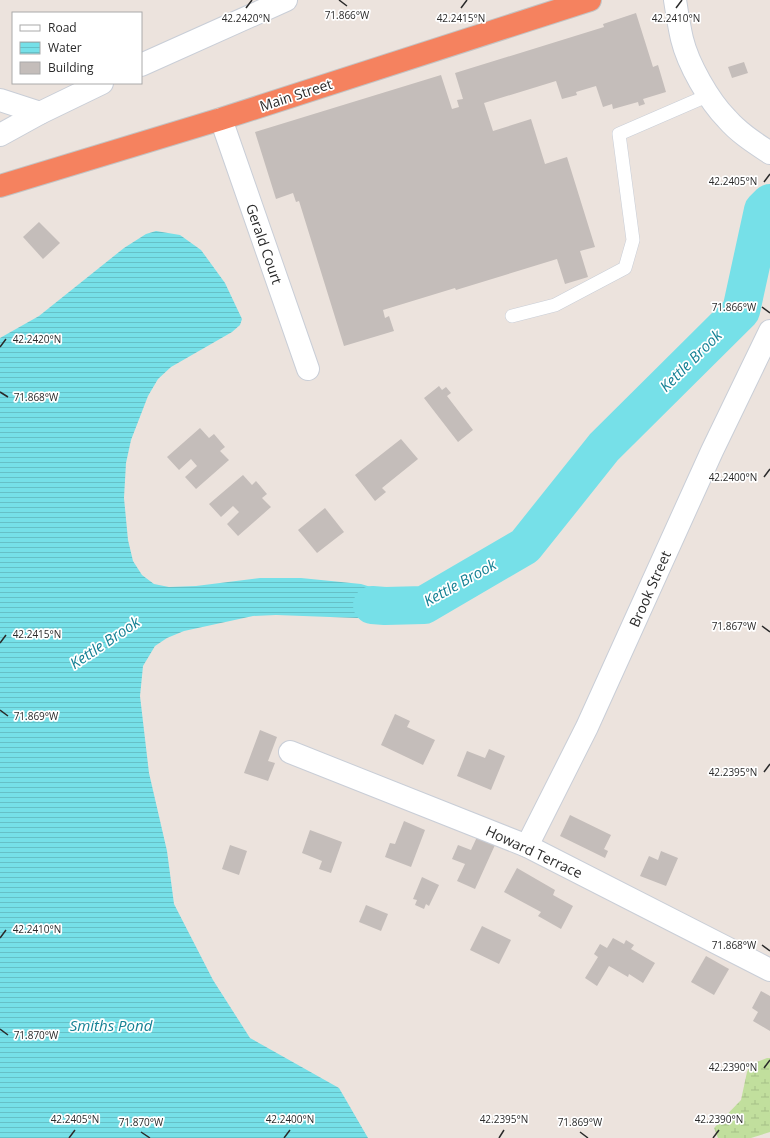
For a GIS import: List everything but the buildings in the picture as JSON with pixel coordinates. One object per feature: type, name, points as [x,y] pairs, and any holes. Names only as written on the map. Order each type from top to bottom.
[{"type":"highway","name":"Main Street","points":[[0,186],[221,119],[590,0]]},
{"type":"street","points":[[142,65],[286,0]]},
{"type":"street","points":[[675,0],[682,40],[689,58],[716,107],[727,120],[762,148]]},
{"type":"street","points":[[0,135],[40,113],[100,84]]},
{"type":"street","points":[[0,100],[40,113]]},
{"type":"street","name":"Gerald Court","points":[[221,119],[308,369]]},
{"type":"street","name":"Brook Street","points":[[528,846],[587,727],[712,452],[770,331]]},
{"type":"street","name":"Howard Terrace","points":[[290,752],[528,846],[770,970]]},
{"type":"lane","points":[[512,316],[555,306],[625,268],[634,240],[619,134],[710,95]]},
{"type":"green space","points":[[770,1058],[770,1132],[751,1138],[718,1138],[714,1128],[741,1100],[747,1072],[751,1064]]},
{"type":"water","name":"Smiths Pond","points":[[156,231],[180,235],[201,250],[225,283],[242,319],[240,325],[232,332],[171,367],[158,379],[148,396],[131,440],[126,463],[124,498],[128,540],[133,561],[142,575],[154,584],[169,587],[196,586],[260,578],[301,578],[361,584],[397,595],[417,591],[424,605],[417,618],[357,618],[276,615],[253,616],[184,631],[167,638],[155,646],[143,666],[140,696],[149,773],[167,851],[174,904],[213,980],[250,1038],[339,1088],[368,1138],[0,1138],[0,338],[39,316],[124,248],[146,234]]},
{"type":"waterway","name":"Kettle Brook","points":[[372,605],[424,605],[525,546],[604,447],[741,311],[763,210],[770,203]]}]
